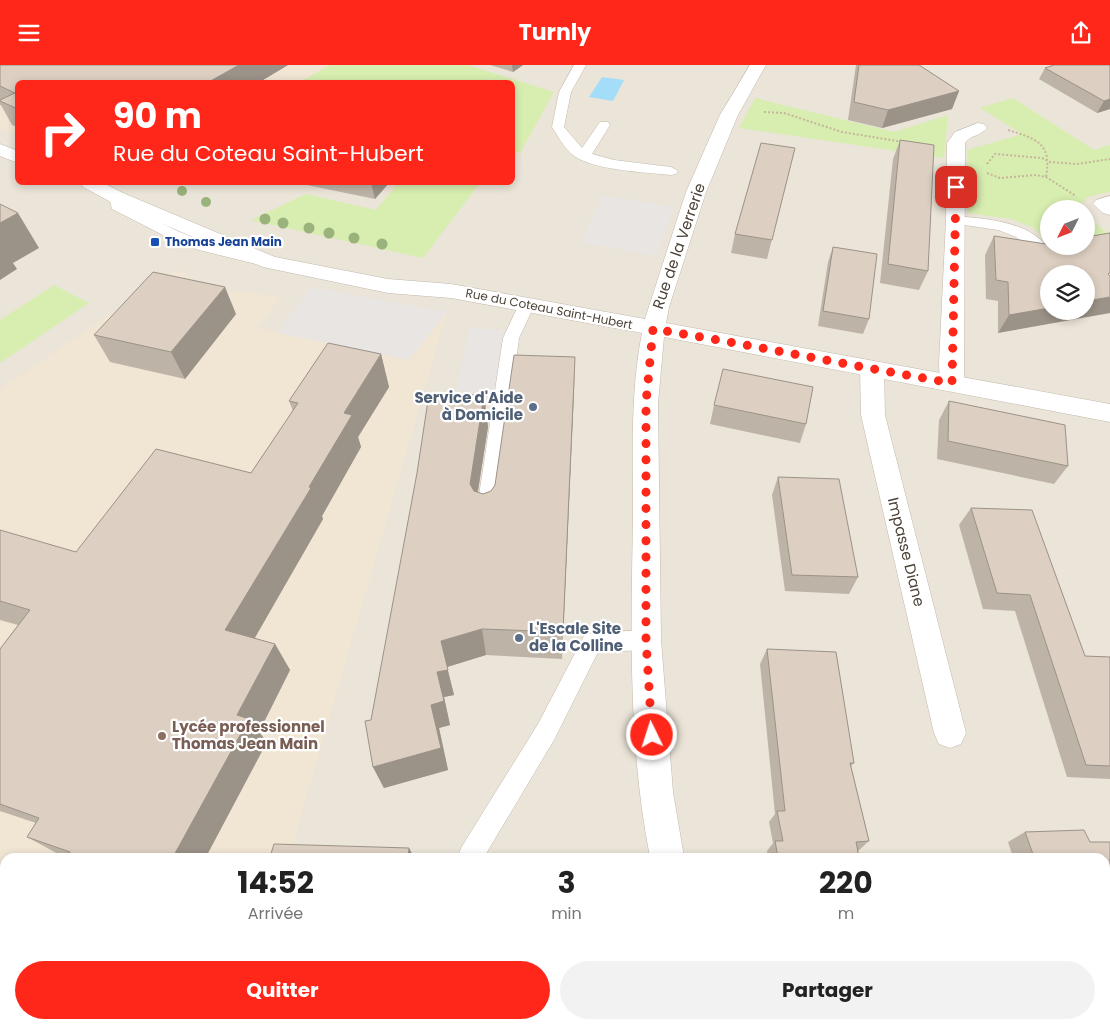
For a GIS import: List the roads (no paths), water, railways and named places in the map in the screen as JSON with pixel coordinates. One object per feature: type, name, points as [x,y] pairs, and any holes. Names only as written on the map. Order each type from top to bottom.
[{"type":"street","name":"Rue de la Verrerie","points":[[666,853],[656,792],[646,640],[646,403],[653,329],[696,192],[729,115],[758,65]]},
{"type":"street","points":[[952,383],[956,143],[961,136],[978,127]]},
{"type":"street","points":[[0,149],[15,156]]},
{"type":"street","name":"Rue du Coteau Saint-Hubert","points":[[94,185],[116,197],[270,263],[388,286],[451,291],[527,304],[1110,413]]},
{"type":"street","name":"Impasse Diane","points":[[872,369],[873,415],[950,733]]},
{"type":"lane","points":[[580,65],[565,92],[558,127],[569,143],[584,155],[671,171]]},
{"type":"lane","points":[[584,155],[604,125]]},
{"type":"lane","points":[[956,220],[1002,226],[1024,234],[1040,247]]},
{"type":"lane","points":[[486,515],[511,338],[527,304]]},
{"type":"lane","points":[[472,853],[546,731],[592,643],[646,640]]},
{"type":"water","points":[[602,77],[624,80],[613,101],[589,97]]},
{"type":"place","name":"Thomas Jean Main","points":[[155,242]]},
{"type":"place","name":"Service d'Aide à Domicile","points":[[533,407]]},
{"type":"place","name":"L'Escale Site de la Colline","points":[[519,638]]},
{"type":"place","name":"Lycée professionnel Thomas Jean Main","points":[[162,736]]}]
